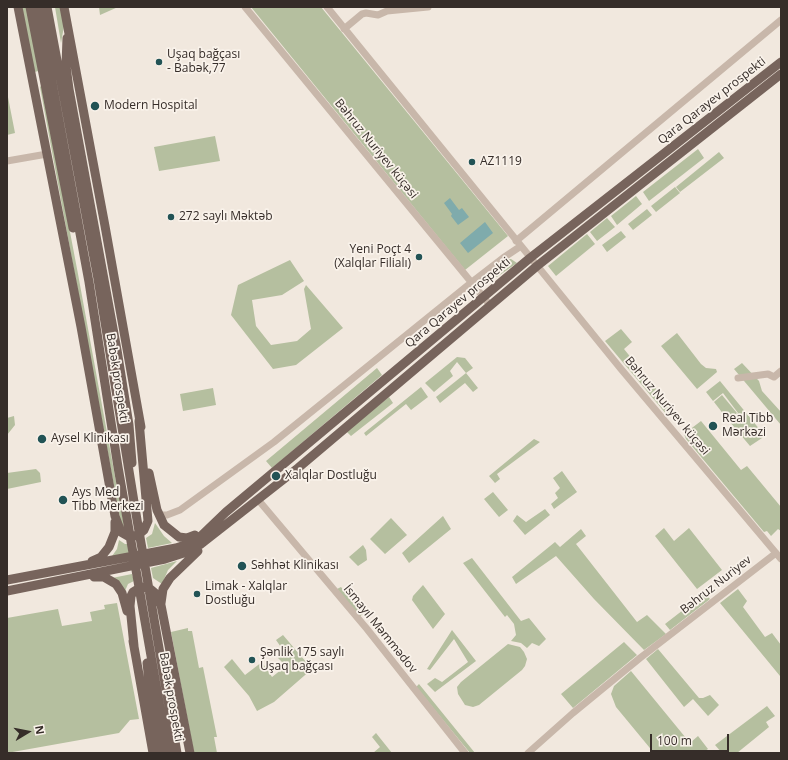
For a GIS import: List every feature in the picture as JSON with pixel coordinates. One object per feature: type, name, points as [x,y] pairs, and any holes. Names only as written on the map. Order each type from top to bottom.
[{"type":"main road","points":[[18,7],[43,130]]},
{"type":"main road","points":[[30,7],[118,467]]},
{"type":"main road","name":"Babək prospekti","points":[[38,7],[90,282],[118,467],[177,753]]},
{"type":"main road","name":"Babək prospekti","points":[[47,7],[98,279],[135,508],[168,753]]},
{"type":"main road","name":"Babək prospekti","points":[[64,7],[108,241],[139,420]]},
{"type":"main road","points":[[68,28],[66,56],[69,89],[97,237],[129,425],[135,508]]},
{"type":"main road","name":"Qara Qarayev prospekti","points":[[150,558],[176,556],[195,548],[298,468],[487,301],[530,258],[781,62]]},
{"type":"main road","points":[[69,89],[64,79],[58,75],[52,74],[46,76],[40,82],[38,89],[47,154],[81,327],[114,516],[115,532],[109,547],[104,554],[92,561],[74,568]]},
{"type":"main road","name":"Qara Qarayev prospekti","points":[[150,558],[201,536],[226,512],[487,301],[537,266],[781,74]]},
{"type":"main road","points":[[139,420],[159,515],[164,525],[179,537],[187,538],[196,535],[226,512]]},
{"type":"main road","points":[[114,516],[121,532],[128,536],[138,535],[147,526],[139,420]]},
{"type":"main road","points":[[161,604],[163,589],[170,578],[198,551],[220,534],[239,514]]},
{"type":"main road","points":[[7,591],[27,590],[93,577],[183,558],[198,551]]},
{"type":"main road","points":[[7,591],[124,567],[150,558]]},
{"type":"main road","points":[[7,580],[74,568],[150,558]]},
{"type":"main road","points":[[93,577],[104,577],[112,581],[119,588],[124,600],[134,646],[153,753]]},
{"type":"main road","points":[[134,646],[130,606],[133,592],[141,587],[149,588],[155,592],[161,604]]},
{"type":"main road","name":"Babək prospekti","points":[[161,604],[190,753]]},
{"type":"main road","points":[[149,616],[150,698],[160,753]]},
{"type":"main road","points":[[149,616],[182,753]]},
{"type":"street","name":"Bəhruz Nuriyev küçəsi","points":[[245,7],[487,301]]},
{"type":"street","points":[[327,7],[537,266]]},
{"type":"street","points":[[344,28],[362,14],[378,15],[387,11],[428,7]]},
{"type":"street","points":[[159,515],[167,515],[180,510],[274,442],[503,258],[781,20]]},
{"type":"street","points":[[7,161],[47,154]]},
{"type":"street","name":"Bəhruz Nuriyev küçəsi","points":[[537,266],[661,417],[779,556]]},
{"type":"street","points":[[738,378],[768,374],[774,377],[781,371]]},
{"type":"street","points":[[220,534],[260,502],[274,486]]},
{"type":"street","name":"İsmayıl Məmmədov","points":[[260,502],[367,629],[466,753]]},
{"type":"street","name":"Bəhruz Nuriyev","points":[[528,753],[612,681],[670,635],[779,556]]},
{"type":"green space","points":[[22,7],[27,7],[39,71],[34,72]]},
{"type":"green space","points":[[55,7],[60,7],[64,26],[61,43]]},
{"type":"green space","points":[[99,7],[118,7],[100,15]]},
{"type":"green space","points":[[251,7],[321,7],[508,236],[465,270]]},
{"type":"green space","points":[[42,85],[125,531],[122,529],[40,87]]},
{"type":"green space","points":[[7,92],[15,133],[7,135]]},
{"type":"green space","points":[[215,136],[220,161],[159,171],[154,147]]},
{"type":"green space","points":[[698,149],[704,158],[649,201],[643,192]]},
{"type":"green space","points":[[719,152],[724,158],[680,192],[676,187]]},
{"type":"green space","points":[[675,187],[680,193],[656,212],[651,206]]},
{"type":"green space","points":[[636,196],[642,204],[617,225],[611,216]]},
{"type":"green space","points":[[647,209],[652,215],[633,230],[628,224]]},
{"type":"green space","points":[[607,218],[615,227],[597,241],[590,232]]},
{"type":"green space","points":[[621,231],[626,237],[607,252],[602,245]]},
{"type":"green space","points":[[587,234],[595,244],[556,276],[548,266]]},
{"type":"green space","points":[[507,259],[511,259],[517,263],[495,277],[493,271]]},
{"type":"green space","points":[[290,260],[304,281],[282,295],[252,300],[256,326],[271,345],[297,341],[311,329],[304,289],[306,285],[343,328],[296,365],[273,369],[231,315],[238,285]]},
{"type":"green space","points":[[621,329],[632,342],[624,349],[673,410],[667,415],[605,341]]},
{"type":"green space","points":[[677,333],[701,364],[706,368],[716,369],[717,372],[697,389],[661,346]]},
{"type":"green space","points":[[457,357],[465,358],[473,368],[466,373],[457,362],[450,371],[453,376],[434,392],[425,383]]},
{"type":"green space","points":[[742,363],[759,381],[762,391],[781,412],[781,425],[734,369]]},
{"type":"green space","points":[[377,368],[382,375],[272,468],[266,461]]},
{"type":"green space","points":[[466,373],[478,388],[473,392],[465,383],[440,403],[436,397]]},
{"type":"green space","points":[[720,381],[765,436],[750,446],[729,421],[738,413],[723,393],[713,401],[706,392]]},
{"type":"green space","points":[[421,387],[428,397],[411,410],[406,404],[366,436],[364,433]]},
{"type":"green space","points":[[213,388],[216,405],[183,411],[180,394]]},
{"type":"green space","points":[[722,395],[737,413],[728,420],[714,402]]},
{"type":"green space","points":[[389,397],[393,403],[351,436],[346,431]]},
{"type":"green space","points":[[14,416],[15,425],[7,435],[7,418]]},
{"type":"green space","points":[[701,421],[741,470],[747,466],[781,507],[781,531],[778,529],[771,536],[767,531],[764,532],[686,439],[684,434]]},
{"type":"green space","points":[[534,439],[540,442],[497,474],[500,479],[495,483],[489,476]]},
{"type":"green space","points":[[36,469],[40,473],[41,482],[7,489],[7,473]]},
{"type":"green space","points":[[562,471],[577,492],[554,509],[551,504],[558,498],[555,493],[560,488],[553,478]]},
{"type":"green space","points":[[493,492],[508,510],[499,517],[484,499]]},
{"type":"green space","points":[[545,509],[550,515],[525,535],[513,521],[517,515],[526,522]]},
{"type":"green space","points":[[443,516],[451,529],[409,563],[402,553]]},
{"type":"green space","points":[[391,518],[407,535],[385,554],[370,539]]},
{"type":"green space","points":[[155,523],[164,536],[172,543],[148,548],[146,538],[152,534]]},
{"type":"green space","points":[[664,528],[674,541],[689,528],[722,570],[697,589],[655,536]]},
{"type":"green space","points":[[581,529],[586,536],[576,544],[637,622],[647,615],[666,634],[644,650],[594,599],[556,556],[516,584],[512,577],[555,542],[560,547]]},
{"type":"green space","points":[[119,540],[125,544],[128,544],[129,555],[110,559],[117,549]]},
{"type":"green space","points":[[363,545],[366,550],[367,560],[358,566],[349,557]]},
{"type":"green space","points":[[472,558],[521,621],[529,618],[546,639],[539,646],[532,643],[527,648],[521,643],[511,641],[516,635],[514,624],[507,615],[505,617],[463,563]]},
{"type":"green space","points":[[177,561],[168,570],[162,584],[153,578],[151,568]]},
{"type":"green space","points":[[132,574],[134,581],[128,584],[125,591],[112,578]]},
{"type":"green space","points":[[423,585],[445,614],[433,629],[412,600],[413,596]]},
{"type":"green space","points":[[341,587],[363,614],[359,617],[337,589]]},
{"type":"green space","points":[[738,589],[747,601],[743,607],[765,637],[772,633],[781,645],[780,676],[720,603]]},
{"type":"green space","points":[[705,593],[710,599],[670,630],[665,624]]},
{"type":"green space","points":[[117,603],[139,719],[130,720],[119,733],[7,753],[7,618],[58,609],[62,626],[92,621],[90,612],[105,609],[104,605]]},
{"type":"green space","points":[[188,628],[188,631],[192,631],[199,668],[203,667],[217,737],[214,737],[217,753],[194,753],[171,632]]},
{"type":"green space","points":[[452,630],[476,661],[435,692],[427,684],[435,678],[442,682],[468,662],[454,639],[430,670],[427,669]]},
{"type":"green space","points":[[283,635],[312,669],[274,702],[257,711],[249,696],[224,667],[232,659],[245,675],[262,662],[272,677],[286,666],[278,658],[283,650],[276,640]]},
{"type":"green space","points":[[624,642],[637,655],[573,708],[561,694]]},
{"type":"green space","points":[[508,644],[520,647],[524,652],[527,659],[525,666],[479,705],[473,707],[465,705],[458,694],[457,687],[461,682]]},
{"type":"green space","points":[[658,649],[699,698],[710,695],[719,705],[708,716],[693,699],[684,707],[646,659]]},
{"type":"green space","points":[[631,671],[690,743],[698,736],[708,749],[702,753],[654,753],[616,707],[611,694],[614,686]]},
{"type":"green space","points":[[419,684],[475,753],[470,753],[416,687]]},
{"type":"green space","points":[[767,706],[775,716],[766,722],[769,727],[737,753],[722,753],[715,745]]},
{"type":"green space","points":[[376,733],[392,753],[373,753],[380,747],[372,737]]},
{"type":"water","points":[[450,198],[459,210],[462,208],[469,217],[458,225],[444,203]]},
{"type":"water","points":[[485,222],[493,233],[468,253],[460,243]]},
{"type":"place","name":"Uşaq bağçası - Babək,77","points":[[159,62]]},
{"type":"place","name":"Modern Hospital","points":[[95,106]]},
{"type":"place","name":"AZ1119","points":[[472,162]]},
{"type":"place","name":"272 saylı Məktəb","points":[[171,217]]},
{"type":"place","name":"Yeni Poçt 4 (Xalqlar Filialı)","points":[[419,257]]},
{"type":"place","name":"Real Tibb Mərkəzi","points":[[713,426]]},
{"type":"place","name":"Aysel Klinikası","points":[[42,439]]},
{"type":"place","name":"Xalqlar Dostluğu","points":[[276,476]]},
{"type":"place","name":"Ays Med Tibb Merkezi","points":[[63,500]]},
{"type":"place","name":"Səhhət Klinikası","points":[[242,566]]},
{"type":"place","name":"Limak - Xalqlar Dostluğu","points":[[197,594]]},
{"type":"place","name":"Şənlik 175 saylı Uşaq bağçası","points":[[252,660]]}]
